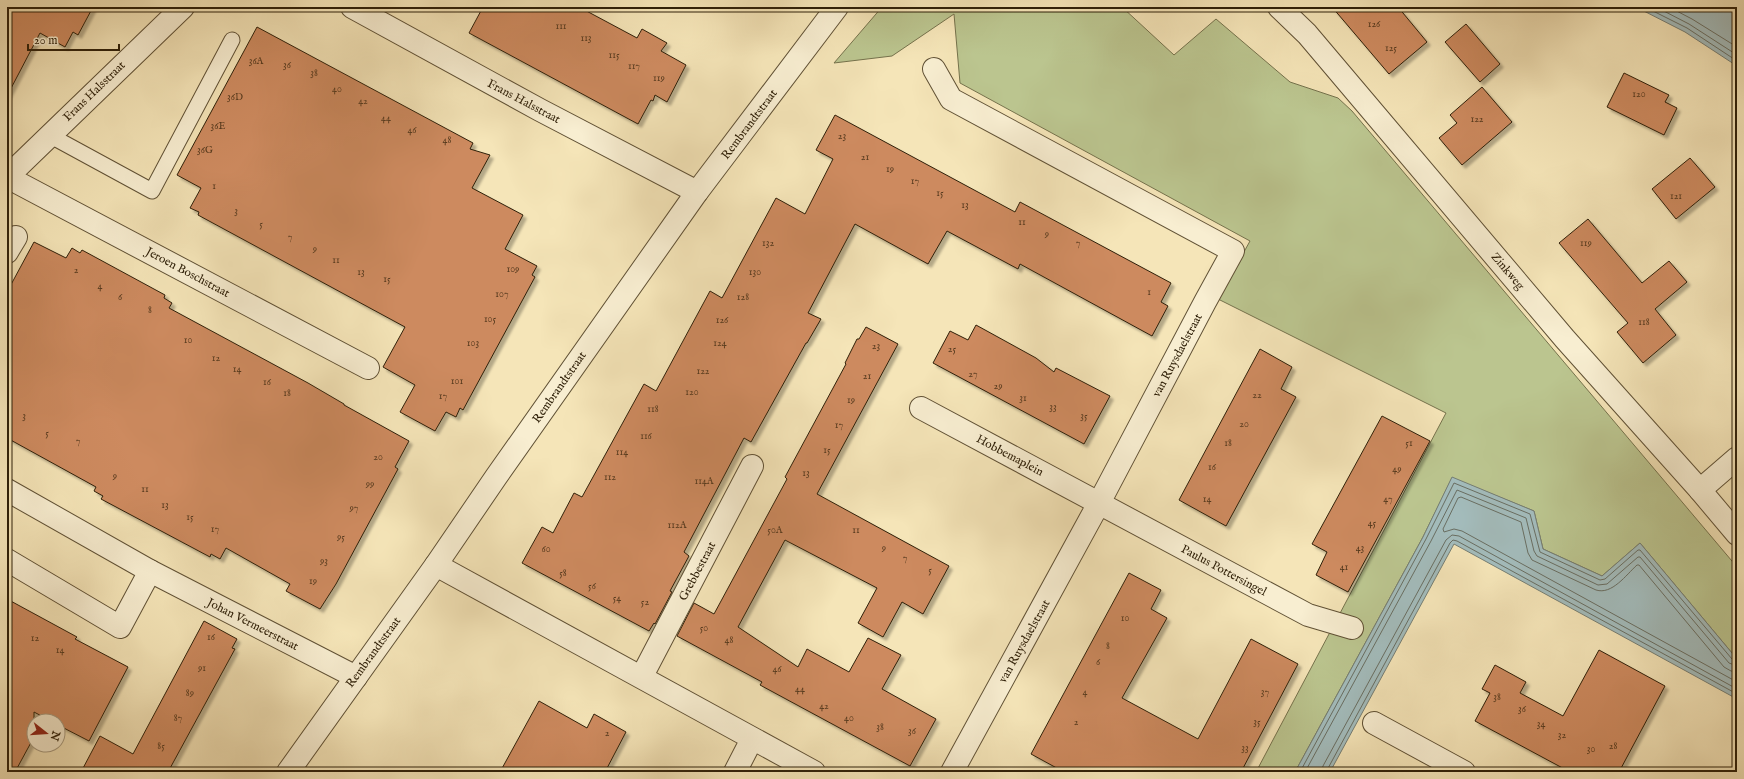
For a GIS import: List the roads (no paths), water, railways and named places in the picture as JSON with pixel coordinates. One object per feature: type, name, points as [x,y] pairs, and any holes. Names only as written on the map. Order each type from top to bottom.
[{"type":"street","name":"Frans Halsstraat","points":[[7,177],[183,7]]},
{"type":"street","name":"Frans Halsstraat","points":[[352,7],[540,110],[697,192]]},
{"type":"street","name":"Rembrandtstraat","points":[[288,772],[436,565],[496,477],[697,192],[837,7]]},
{"type":"street","name":"Zinkweg","points":[[1279,7],[1307,34],[1565,339],[1700,490],[1737,534]]},
{"type":"street","name":"van Ruysdaelstraat","points":[[934,69],[951,99],[1233,251],[1099,503],[952,772]]},
{"type":"street","name":"Jeroen Boschstraat","points":[[7,177],[368,368]]},
{"type":"street","name":"Hobbemaplein","points":[[921,408],[1099,503]]},
{"type":"street","points":[[1700,490],[1737,458]]},
{"type":"street","name":"Grebbestraat","points":[[642,676],[752,466]]},
{"type":"street","name":"Johan Vermeerstraat","points":[[7,490],[150,571],[356,677]]},
{"type":"street","name":"Paulus Pottersingel","points":[[1099,503],[1308,615],[1352,628]]},
{"type":"street","points":[[7,560],[120,627],[150,571]]},
{"type":"street","points":[[436,565],[642,676],[752,739],[814,772]]},
{"type":"street","points":[[1374,723],[1464,772]]},
{"type":"street","points":[[735,772],[752,739]]},
{"type":"lane","points":[[49,135],[152,191],[232,40]]},
{"type":"water","points":[[1636,7],[1737,7],[1737,66],[1685,32]]},
{"type":"water","points":[[1452,477],[1534,511],[1543,549],[1602,576],[1640,543],[1737,659],[1737,699],[1454,544],[1330,772],[1295,772],[1423,537]]}]
